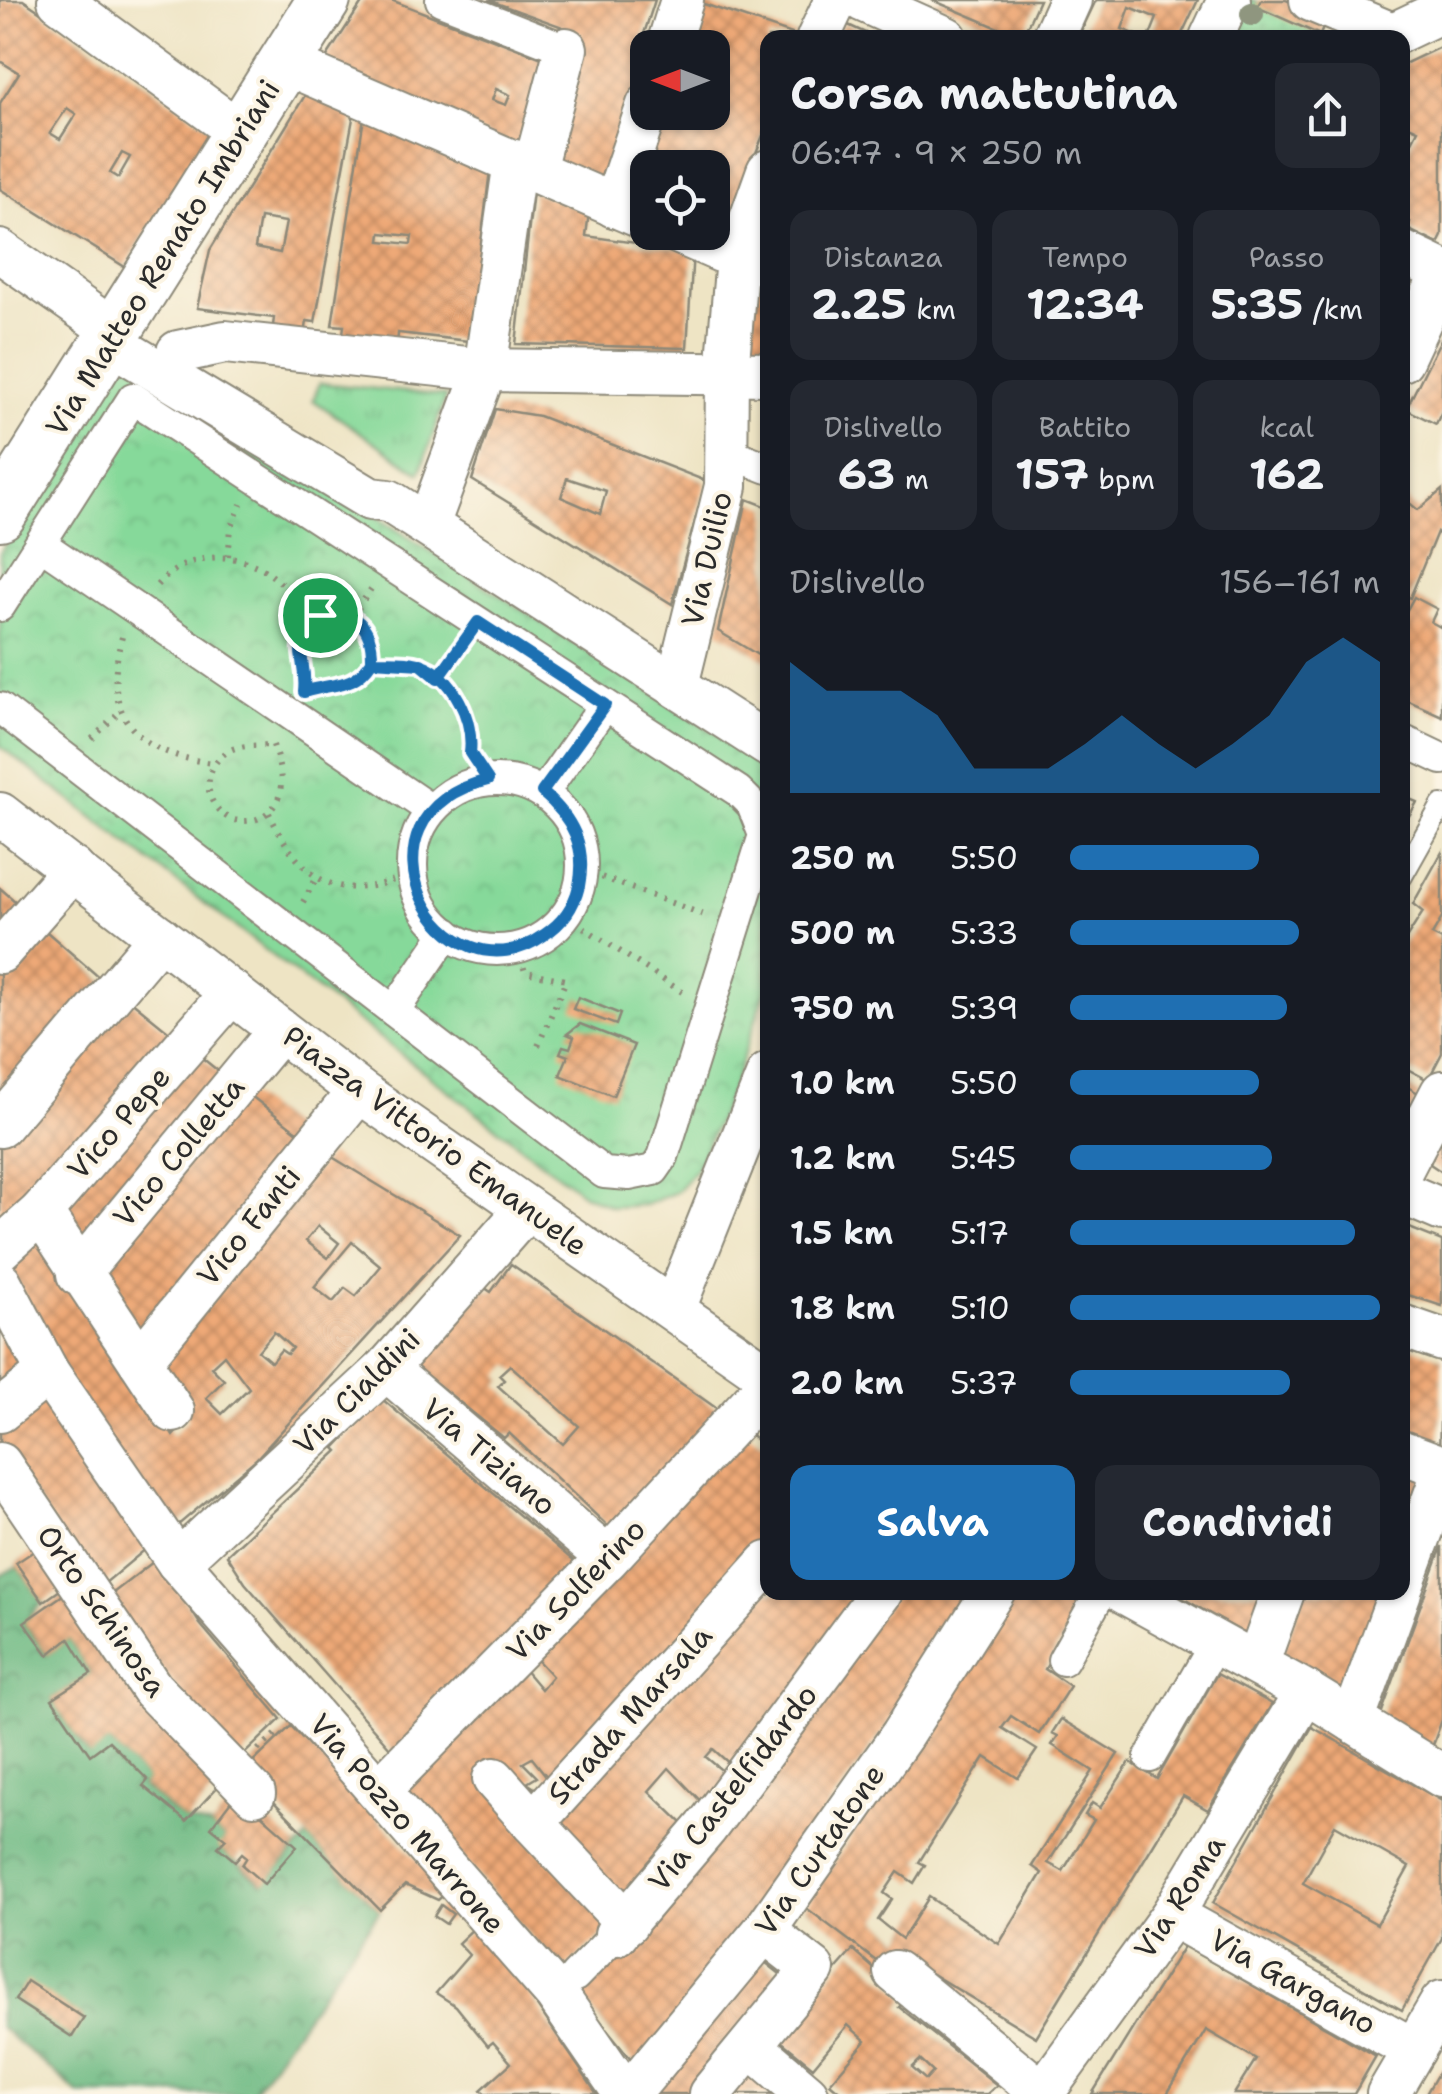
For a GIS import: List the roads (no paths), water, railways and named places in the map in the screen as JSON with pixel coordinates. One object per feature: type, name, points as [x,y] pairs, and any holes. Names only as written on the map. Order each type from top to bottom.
[{"type":"street","points":[[59,0],[241,133]]},
{"type":"street","name":"Via Matteo Renato Imbriani","points":[[0,514],[324,0]]},
{"type":"street","points":[[428,526],[485,370],[525,165],[566,49],[441,0]]},
{"type":"street","points":[[672,30],[682,0]]},
{"type":"street","points":[[1057,30],[1070,0]]},
{"type":"street","points":[[1216,30],[1229,0]]},
{"type":"street","points":[[1311,0],[1375,30]]},
{"type":"street","points":[[827,30],[859,1],[927,30]]},
{"type":"street","points":[[1400,30],[1442,10]]},
{"type":"street","points":[[285,63],[630,213]]},
{"type":"street","name":"Via Duilio","points":[[677,685],[726,486],[727,452],[748,373],[737,258],[760,193]]},
{"type":"street","points":[[719,250],[737,258]]},
{"type":"street","points":[[0,251],[370,499],[389,501],[760,740]]},
{"type":"street","points":[[1410,256],[1442,273],[1410,343]]},
{"type":"street","points":[[118,332],[178,352],[382,480],[389,501]]},
{"type":"street","points":[[178,352],[225,342],[485,370],[748,373]]},
{"type":"street","points":[[0,606],[134,398],[738,791],[752,805],[760,825]]},
{"type":"street","points":[[727,452],[760,465]]},
{"type":"street","points":[[42,544],[431,810]]},
{"type":"street","points":[[542,792],[605,705]]},
{"type":"street","points":[[0,708],[604,1173],[629,1175],[654,1170],[663,1156],[760,849]]},
{"type":"street","points":[[1410,744],[1442,759]]},
{"type":"street","points":[[488,780],[525,784],[542,792],[572,826],[582,870],[566,916],[537,940],[518,948],[492,950],[466,944],[447,933],[428,915],[412,874],[413,851],[431,810],[448,795],[488,780]]},
{"type":"street","name":"Piazza Vittorio Emanuele","points":[[0,814],[359,1091],[525,1211],[760,1370]]},
{"type":"street","points":[[0,952],[74,869]]},
{"type":"street","points":[[394,1011],[447,933]]},
{"type":"street","points":[[0,1126],[160,937]]},
{"type":"street","name":"Vico Pepe","points":[[0,1248],[40,1212],[232,992]]},
{"type":"street","name":"Vico Colletta","points":[[78,1274],[280,1030]]},
{"type":"street","name":"Vico Fanti","points":[[140,1361],[359,1091]]},
{"type":"street","points":[[1410,1154],[1442,1092]]},
{"type":"street","points":[[674,1309],[760,1094]]},
{"type":"street","points":[[1410,1196],[1442,1210]]},
{"type":"street","name":"Via Cialdini","points":[[178,1562],[386,1369],[525,1211]]},
{"type":"street","points":[[40,1212],[172,1411]]},
{"type":"street","name":"Via Pozzo Marrone","points":[[0,1282],[48,1373],[178,1562],[556,1994],[627,2094]]},
{"type":"street","points":[[1410,1329],[1442,1340]]},
{"type":"street","name":"Via Tiziano","points":[[386,1369],[592,1545]]},
{"type":"street","points":[[0,1411],[48,1373]]},
{"type":"street","name":"Via Solferino","points":[[379,1790],[608,1558],[760,1393]]},
{"type":"street","points":[[1410,1455],[1442,1466]]},
{"type":"street","name":"Orto Schinosa","points":[[0,1464],[152,1689],[254,1794]]},
{"type":"street","points":[[1410,1564],[1442,1476]]},
{"type":"street","name":"Strada Marsala","points":[[533,1824],[760,1571]]},
{"type":"street","name":"Via Castelfidardo","points":[[575,1976],[622,1929],[706,1828],[875,1600]]},
{"type":"street","name":"Via Curtatone","points":[[627,2094],[764,1931],[902,1735],[988,1600]]},
{"type":"street","points":[[1063,1660],[1097,1600]]},
{"type":"street","points":[[1139,1600],[1440,1769]]},
{"type":"street","points":[[1257,1664],[1280,1600]]},
{"type":"street","points":[[1353,1721],[1397,1600]]},
{"type":"street","points":[[1150,1757],[1216,1642]]},
{"type":"street","name":"Via Roma","points":[[1042,2094],[1172,1915],[1306,1692]]},
{"type":"street","name":"Strada Marsala","points":[[494,1779],[622,1929]]},
{"type":"street","name":"Via Gargano","points":[[1172,1915],[1414,2050]]},
{"type":"street","points":[[710,2094],[813,1969],[764,1931]]},
{"type":"street","points":[[895,1972],[1042,2094]]},
{"type":"street","points":[[1388,2094],[1442,2002]]},
{"type":"street","points":[[751,2046],[807,2094]]},
{"type":"lane","points":[[1410,862],[1442,805]]}]
